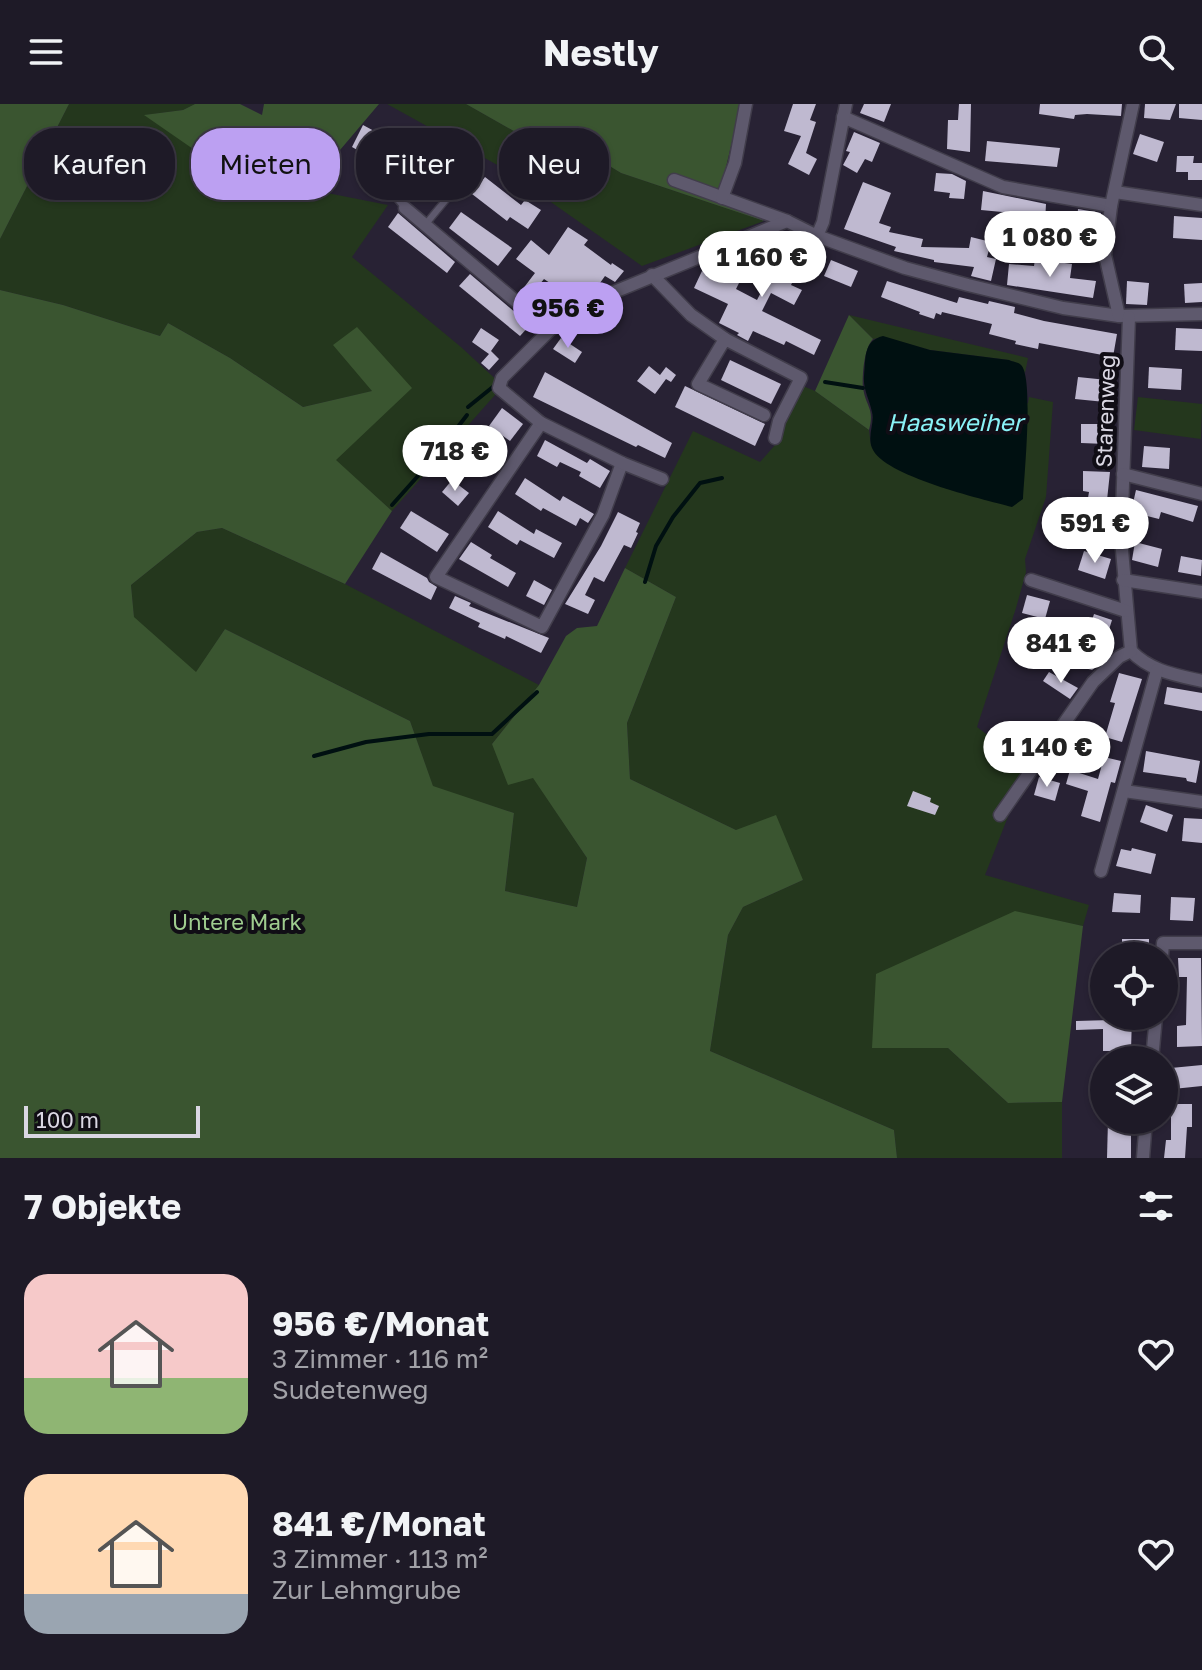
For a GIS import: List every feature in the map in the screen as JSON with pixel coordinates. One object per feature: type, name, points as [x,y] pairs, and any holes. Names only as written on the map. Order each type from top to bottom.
[{"type":"street","points":[[722,198],[735,163],[746,104]]},
{"type":"street","name":"Starenweg","points":[[1131,651],[1123,580],[1124,316],[1105,255],[1111,206],[1133,104]]},
{"type":"street","points":[[817,236],[823,222],[844,110],[1003,187],[1111,206]]},
{"type":"street","points":[[674,180],[905,268],[968,285],[1063,308],[1124,316],[1202,314]]},
{"type":"street","points":[[1115,192],[1202,205]]},
{"type":"street","points":[[405,208],[550,330]]},
{"type":"street","points":[[662,479],[541,423],[499,388],[502,378],[550,330],[585,304],[787,221]]},
{"type":"street","points":[[652,275],[691,315],[725,339],[801,378],[779,421],[775,438]]},
{"type":"street","points":[[725,339],[698,384],[764,415]]},
{"type":"street","points":[[541,423],[436,577],[542,627],[603,515],[622,463]]},
{"type":"street","points":[[1123,474],[1202,494]]},
{"type":"street","points":[[1031,580],[1126,611]]},
{"type":"street","points":[[1123,580],[1202,592]]},
{"type":"street","points":[[1000,815],[1093,682],[1119,657],[1131,651],[1157,670],[1202,681]]},
{"type":"street","points":[[1101,871],[1157,670]]},
{"type":"street","points":[[1124,791],[1202,802]]},
{"type":"street","points":[[1178,943],[1202,943]]},
{"type":"street","points":[[1143,1158],[1145,1134]]},
{"type":"lane","points":[[398,200],[405,208]]},
{"type":"lane","points":[[425,225],[446,200]]},
{"type":"green space","points":[[0,104],[69,104],[57,128],[24,128],[24,192],[0,239]]},
{"type":"green space","points":[[69,104],[195,104],[183,110],[146,115],[174,128],[57,128]]},
{"type":"green space","points":[[195,104],[240,104],[262,115],[264,104],[379,104],[340,150],[340,128],[191,128],[191,148],[175,136],[175,128],[163,128],[144,115],[183,110]]},
{"type":"green space","points":[[387,104],[466,104],[508,128],[499,128],[499,166],[483,157],[483,128],[430,128]]},
{"type":"green space","points":[[466,104],[741,104],[721,188],[764,221],[621,173],[609,166],[609,128],[508,128]]},
{"type":"green space","points":[[175,128],[191,136],[191,200],[340,200],[340,196],[388,205],[352,257],[503,386],[392,511],[335,460],[373,391],[303,407],[230,358],[168,323],[160,336],[63,305],[0,290],[0,239],[24,192],[24,200],[175,200]]},
{"type":"green space","points":[[609,166],[621,173],[764,221],[642,266],[548,200],[609,200]]},
{"type":"green space","name":"Untere Mark","points":[[0,290],[63,305],[160,336],[168,323],[230,358],[303,407],[372,391],[333,345],[357,327],[412,388],[336,460],[392,511],[345,584],[222,528],[197,532],[131,585],[134,617],[196,672],[225,629],[410,721],[433,786],[514,813],[505,891],[577,907],[587,858],[533,778],[508,785],[492,744],[539,685],[566,636],[577,628],[597,626],[625,568],[676,597],[627,723],[630,779],[736,830],[776,815],[803,880],[743,907],[728,935],[710,1051],[894,1130],[897,1158],[0,1158]]},
{"type":"green space","points":[[849,315],[1028,358],[1025,373],[1021,365],[1009,360],[930,350],[883,337],[873,339]]},
{"type":"green space","points":[[849,315],[873,339],[866,355],[863,376],[863,388],[871,412],[869,430],[815,391]]},
{"type":"green space","points":[[803,386],[815,391],[869,430],[871,446],[1028,403],[1029,397],[1053,402],[1046,497],[1025,559],[1026,572],[1016,608],[977,727],[1028,766],[985,875],[1089,905],[1083,926],[1015,912],[872,1048],[948,1048],[1008,1103],[1062,1102],[1062,1158],[897,1158],[894,1130],[710,1051],[728,935],[743,907],[803,880],[736,830],[630,779],[627,723],[676,597],[625,568],[693,431],[760,462],[776,444]]},
{"type":"green space","points":[[1138,397],[1202,404],[1201,439],[1134,430]]},
{"type":"green space","points":[[222,528],[345,584],[539,685],[492,744],[533,777],[587,858],[577,907],[505,891],[514,813],[433,787],[410,721],[225,629],[196,673],[134,618],[131,585],[197,532]]},
{"type":"green space","points":[[1015,911],[1083,926],[1062,1102],[1008,1103],[948,1048],[872,1048],[876,974]]},
{"type":"water","name":"Haasweiher","points":[[883,336],[930,350],[1009,360],[1021,365],[1025,373],[1028,407],[1023,499],[1012,507],[957,492],[913,477],[880,458],[871,443],[873,416],[864,376],[869,346]]},
{"type":"building","points":[[793,104],[816,104],[810,120],[816,122],[806,153],[817,159],[809,175],[788,164],[801,136],[784,131]]},
{"type":"building","points":[[864,104],[891,104],[884,122],[860,113]]},
{"type":"building","points":[[959,104],[971,104],[970,152],[947,149],[948,120],[958,120]]},
{"type":"building","points":[[1040,104],[1122,104],[1121,116],[1087,114],[1075,115],[1074,119],[1039,114]]},
{"type":"building","points":[[1145,104],[1176,104],[1170,120],[1144,118]]},
{"type":"building","points":[[1179,104],[1202,104],[1202,120],[1179,118]]},
{"type":"building","points":[[854,132],[880,143],[872,162],[865,159],[857,173],[843,165],[850,152],[846,151]]},
{"type":"building","points":[[1140,134],[1164,142],[1157,162],[1133,154]]},
{"type":"building","points":[[987,141],[1060,148],[1057,167],[985,161]]},
{"type":"building","points":[[1177,156],[1194,156],[1193,163],[1202,163],[1202,180],[1188,180],[1188,172],[1176,172]]},
{"type":"building","points":[[936,173],[952,174],[966,181],[964,199],[949,198],[950,193],[934,191]]},
{"type":"building","points":[[485,177],[499,188],[499,200],[515,200],[521,205],[525,200],[541,210],[528,229],[510,217],[507,221],[480,200],[483,200]]},
{"type":"building","points":[[863,182],[891,193],[879,223],[891,227],[889,232],[923,239],[921,247],[969,248],[971,237],[991,242],[987,257],[996,259],[991,281],[971,276],[974,267],[934,262],[894,251],[896,247],[844,229]]},
{"type":"building","points":[[983,191],[1046,204],[1045,222],[1022,220],[1023,214],[981,210]]},
{"type":"building","points":[[1078,209],[1101,213],[1096,258],[1069,255],[1071,236],[1076,236]]},
{"type":"building","points":[[461,212],[512,248],[498,266],[449,228]]},
{"type":"building","points":[[398,213],[455,262],[447,273],[388,227]]},
{"type":"building","points":[[1174,216],[1202,218],[1202,240],[1173,238]]},
{"type":"building","points":[[568,227],[588,240],[584,245],[624,271],[615,282],[605,276],[591,292],[581,285],[572,298],[544,279],[530,296],[522,290],[535,273],[516,259],[531,240],[549,255]]},
{"type":"building","points":[[783,239],[814,255],[807,270],[800,267],[791,285],[802,290],[794,305],[771,293],[762,311],[821,340],[814,355],[786,341],[784,345],[753,331],[748,341],[737,335],[739,333],[719,323],[728,304],[694,288],[702,271],[724,282],[732,266],[728,258],[740,252],[747,267],[736,289],[757,300],[770,275],[776,278],[785,261],[774,256]]},
{"type":"building","points":[[1035,259],[1072,264],[1070,278],[1096,281],[1093,298],[1007,285],[1009,264],[1034,266]]},
{"type":"building","points":[[831,260],[858,271],[851,287],[824,276]]},
{"type":"building","points":[[470,274],[530,325],[520,336],[459,286]]},
{"type":"building","points":[[887,281],[957,303],[959,297],[988,304],[989,301],[1015,307],[1014,313],[1044,321],[1117,334],[1113,357],[1039,343],[1038,349],[1015,344],[1016,341],[989,334],[992,324],[942,312],[941,315],[936,313],[934,319],[919,314],[881,297]]},
{"type":"building","points":[[1127,281],[1149,283],[1147,305],[1126,304]]},
{"type":"building","points":[[1202,283],[1202,302],[1185,303],[1184,284]]},
{"type":"building","points":[[481,328],[499,340],[491,351],[499,359],[489,370],[481,363],[489,354],[472,342]]},
{"type":"building","points":[[1176,328],[1202,329],[1202,351],[1175,350]]},
{"type":"building","points":[[561,338],[582,352],[575,363],[553,349]]},
{"type":"building","points":[[730,360],[781,384],[771,404],[721,380]]},
{"type":"building","points":[[649,366],[660,375],[666,367],[676,375],[671,382],[666,379],[655,394],[637,381]]},
{"type":"building","points":[[1149,367],[1182,369],[1181,390],[1148,388]]},
{"type":"building","points":[[545,372],[672,443],[665,458],[533,397]]},
{"type":"building","points":[[1078,377],[1107,380],[1105,402],[1075,399]]},
{"type":"building","points":[[685,386],[765,424],[755,446],[675,407]]},
{"type":"building","points":[[502,408],[523,424],[510,441],[489,426]]},
{"type":"building","points":[[1081,424],[1107,424],[1106,444],[1081,443]]},
{"type":"building","points":[[545,440],[587,463],[590,459],[610,471],[600,488],[579,476],[581,472],[560,462],[557,467],[537,456]]},
{"type":"building","points":[[479,443],[499,460],[488,473],[468,456]]},
{"type":"building","points":[[1144,446],[1170,448],[1169,469],[1142,467]]},
{"type":"building","points":[[1083,471],[1110,472],[1105,519],[1110,519],[1106,538],[1082,533],[1089,492],[1083,491]]},
{"type":"building","points":[[525,478],[560,501],[563,496],[594,514],[588,523],[580,518],[576,526],[543,508],[541,511],[515,494]]},
{"type":"building","points":[[452,480],[469,493],[458,506],[442,492]]},
{"type":"building","points":[[1136,490],[1198,506],[1193,522],[1161,512],[1159,519],[1131,512]]},
{"type":"building","points":[[411,511],[449,534],[437,552],[400,528]]},
{"type":"building","points":[[498,511],[534,534],[536,529],[562,543],[554,558],[520,540],[517,545],[488,527]]},
{"type":"building","points":[[618,512],[640,523],[638,533],[631,548],[624,545],[604,582],[594,577],[585,595],[595,600],[588,614],[565,604]]},
{"type":"building","points":[[471,542],[516,573],[508,587],[459,559]]},
{"type":"building","points":[[1135,542],[1162,549],[1158,567],[1132,560]]},
{"type":"building","points":[[1084,551],[1111,559],[1105,579],[1078,570]]},
{"type":"building","points":[[381,552],[437,587],[431,600],[372,569]]},
{"type":"building","points":[[1181,556],[1202,560],[1201,576],[1178,572]]},
{"type":"building","points":[[534,580],[552,590],[544,605],[526,596]]},
{"type":"building","points":[[1027,595],[1050,601],[1045,619],[1022,613]]},
{"type":"building","points":[[455,596],[471,603],[469,606],[549,638],[541,653],[478,627],[480,623],[449,608]]},
{"type":"building","points":[[1094,614],[1112,620],[1098,665],[1092,670],[1078,666]]},
{"type":"building","points":[[1049,672],[1078,688],[1070,699],[1043,681]]},
{"type":"building","points":[[1119,673],[1142,679],[1122,742],[1105,737],[1115,703],[1110,702]]},
{"type":"building","points":[[1167,687],[1202,693],[1202,711],[1164,704]]},
{"type":"building","points":[[1018,724],[1041,738],[1030,756],[1007,741]]},
{"type":"building","points":[[1146,751],[1200,761],[1196,783],[1186,778],[1143,772]]},
{"type":"building","points":[[1104,757],[1121,761],[1115,783],[1111,782],[1100,822],[1081,816],[1088,791],[1066,784],[1070,770],[1098,779]]},
{"type":"building","points":[[1039,777],[1060,783],[1055,801],[1034,795]]},
{"type":"building","points":[[913,791],[931,798],[930,802],[939,806],[935,815],[907,806]]},
{"type":"building","points":[[1146,805],[1173,815],[1167,832],[1140,822]]},
{"type":"building","points":[[1184,818],[1202,819],[1202,843],[1182,841]]},
{"type":"building","points":[[1132,848],[1156,854],[1151,874],[1116,866],[1121,849],[1131,851]]},
{"type":"building","points":[[1114,893],[1141,895],[1140,913],[1112,912]]},
{"type":"building","points":[[1171,897],[1195,898],[1193,921],[1170,920]]},
{"type":"building","points":[[1122,939],[1149,939],[1149,942],[1122,942]]},
{"type":"building","points":[[1178,958],[1201,958],[1202,1046],[1177,1046],[1178,1026],[1186,1025],[1187,977],[1179,977]]},
{"type":"building","points":[[1076,1021],[1090,1021],[1090,1029],[1076,1030]]},
{"type":"building","points":[[1103,1030],[1132,1030],[1131,1046],[1103,1046]]},
{"type":"building","points":[[1202,1065],[1202,1086],[1178,1088],[1178,1067]]},
{"type":"building","points":[[1178,1104],[1192,1104],[1192,1127],[1187,1127],[1185,1158],[1164,1158],[1166,1140],[1171,1140],[1171,1134],[1178,1134]]},
{"type":"building","points":[[1108,1134],[1131,1134],[1131,1158],[1107,1158]]},
{"type":"waterway","points":[[825,382],[863,388]]},
{"type":"waterway","points":[[468,407],[494,386]]},
{"type":"waterway","points":[[392,505],[467,415]]},
{"type":"waterway","points":[[645,582],[656,546],[673,517],[700,483],[722,478]]},
{"type":"waterway","points":[[314,756],[366,742],[429,734],[492,734],[537,692]]}]
